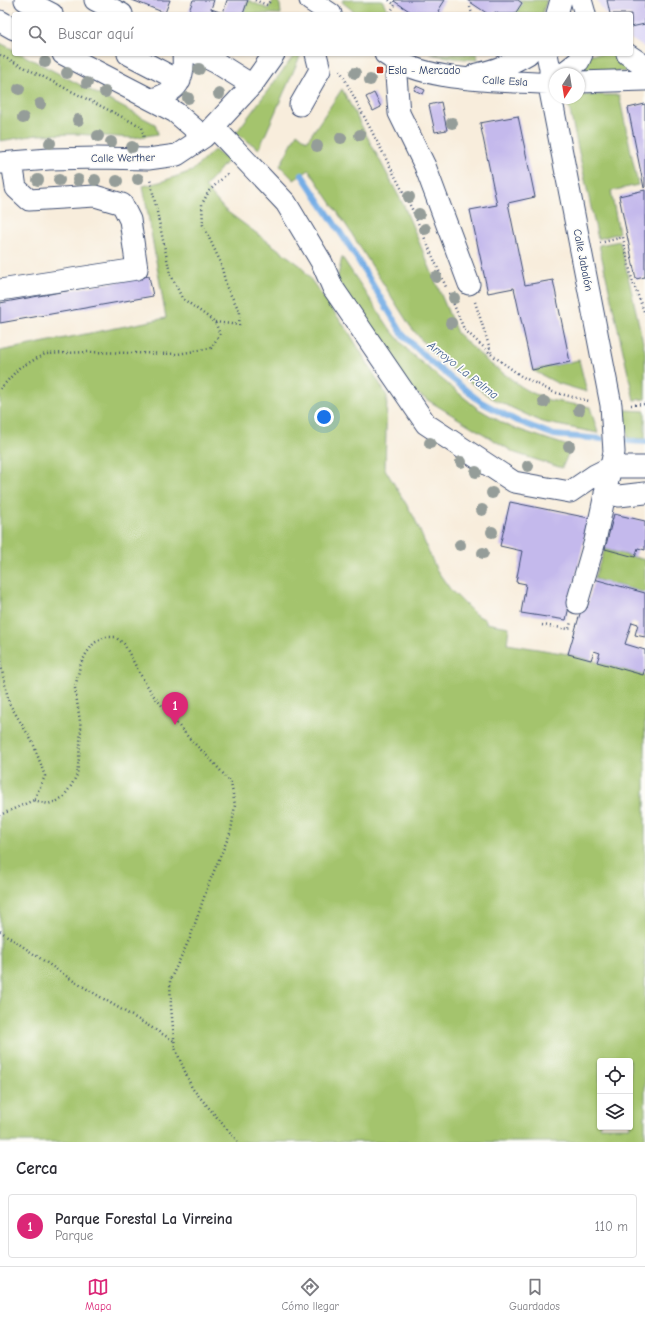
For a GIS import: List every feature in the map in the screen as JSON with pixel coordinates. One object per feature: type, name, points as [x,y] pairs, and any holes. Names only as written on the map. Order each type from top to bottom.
[{"type":"street","points":[[25,0],[48,12]]},
{"type":"street","points":[[95,0],[118,12]]},
{"type":"street","points":[[558,12],[561,0]]},
{"type":"street","points":[[582,0],[585,12]]},
{"type":"street","points":[[308,7],[324,12]]},
{"type":"street","points":[[0,21],[12,27]]},
{"type":"street","points":[[67,56],[175,112],[209,132],[244,158],[286,203],[322,262],[333,288],[426,424],[514,482],[570,492],[611,467],[645,467]]},
{"type":"street","points":[[132,56],[180,81]]},
{"type":"street","points":[[152,99],[176,88],[184,68],[183,56]]},
{"type":"street","points":[[203,56],[252,85]]},
{"type":"street","name":"Calle Werther","points":[[6,162],[97,158],[148,159],[177,155],[209,132],[252,85],[273,56]]},
{"type":"street","points":[[300,105],[320,70],[316,56]]},
{"type":"street","name":"Calle Esla","points":[[456,77],[508,66],[525,56]]},
{"type":"street","name":"Calle Jabalón","points":[[547,56],[550,68]]},
{"type":"street","points":[[570,68],[579,61],[581,56]]},
{"type":"street","points":[[631,56],[645,66]]},
{"type":"street","points":[[393,58],[399,113],[425,166],[469,284]]},
{"type":"street","name":"Calle Esla","points":[[393,58],[417,70],[456,77],[485,80],[549,80]]},
{"type":"street","points":[[585,82],[645,80]]},
{"type":"street","name":"Calle Jabalón","points":[[552,104],[611,405],[614,452],[595,541],[574,613]]},
{"type":"street","points":[[0,290],[137,268],[130,220],[122,204],[95,196],[28,200],[16,188],[6,162]]},
{"type":"street","points":[[605,493],[619,496],[645,493]]},
{"type":"path","points":[[255,0],[267,5],[271,0]]},
{"type":"path","points":[[388,0],[395,5],[390,12]]},
{"type":"path","points":[[470,7],[471,12]]},
{"type":"path","points":[[0,55],[142,127],[145,143]]},
{"type":"path","points":[[151,184],[170,273],[182,298],[215,322],[239,325],[240,312],[227,288],[220,261],[203,225],[202,204],[209,191],[244,158]]},
{"type":"path","points":[[597,243],[623,237],[632,280],[645,314]]},
{"type":"path","points":[[469,284],[492,355]]},
{"type":"path","points":[[0,389],[19,368],[46,354],[88,352],[178,354],[211,348],[220,334],[215,322]]},
{"type":"path","points":[[633,405],[645,404]]},
{"type":"path","points":[[542,625],[569,629],[574,613]]},
{"type":"path","points":[[0,815],[34,800],[48,804],[57,801],[64,796],[71,786],[77,775],[79,758],[81,728],[75,688],[80,666],[94,643],[105,637],[115,637],[124,644],[153,695],[189,738],[214,763],[231,783],[236,805],[231,831],[209,883],[190,938],[170,980],[170,1007],[175,1048],[192,1088],[238,1142]]},
{"type":"path","points":[[0,661],[9,703],[33,743],[45,776],[34,800]]},
{"type":"path","points":[[0,931],[72,980],[174,1041]]},
{"type":"shaded area","points":[[597,0],[645,0],[645,48],[633,40],[633,12],[604,12]]},
{"type":"green space","points":[[248,0],[268,9],[274,0],[277,0],[280,5],[281,12],[244,12]]},
{"type":"green space","points":[[343,0],[382,0],[388,11],[354,12],[342,2]]},
{"type":"green space","points":[[518,0],[547,0],[543,12],[515,12]]},
{"type":"green space","points":[[0,43],[12,49],[12,56],[25,56],[155,124],[158,134],[133,138],[76,134],[37,135],[0,141]]},
{"type":"green space","points":[[294,56],[300,56],[259,149],[236,133]]},
{"type":"green space","points":[[442,56],[477,56],[478,60]]},
{"type":"green space","points":[[589,56],[619,56],[628,63],[645,71],[585,73],[585,68],[583,68]]},
{"type":"green space","points":[[342,89],[404,206],[457,333],[488,362],[526,390],[549,400],[590,407],[598,433],[542,422],[491,398],[434,355],[410,326],[348,228],[309,170],[294,180],[280,166],[297,133],[307,141]]},
{"type":"green space","points":[[585,95],[619,95],[638,185],[611,191],[619,233],[598,239],[568,104],[585,104]]},
{"type":"green space","points":[[214,150],[228,160],[205,187],[225,210],[301,266],[350,334],[387,396],[385,469],[414,517],[436,569],[450,589],[475,614],[486,620],[486,623],[509,627],[507,644],[568,654],[645,675],[645,1142],[0,1142],[0,351],[166,318],[143,186],[192,171]]},
{"type":"green space","points":[[620,241],[645,351],[645,399],[634,400],[599,245]]},
{"type":"green space","points":[[342,257],[390,329],[410,353],[477,408],[508,426],[571,447],[562,468],[515,453],[411,390],[337,280]]},
{"type":"green space","points":[[579,360],[587,392],[557,383],[532,370]]},
{"type":"green space","points":[[624,410],[645,411],[645,439],[628,438]]},
{"type":"green space","points":[[605,549],[645,560],[645,593],[594,579]]},
{"type":"building","points":[[132,0],[170,0],[165,12]]},
{"type":"building","points":[[193,0],[214,0],[211,9],[220,12],[189,12]]},
{"type":"building","points":[[227,0],[248,0],[244,12],[223,12]]},
{"type":"building","points":[[445,0],[438,11],[439,12],[411,12],[394,1]]},
{"type":"building","points":[[467,0],[518,0],[522,3],[516,12],[485,12]]},
{"type":"building","points":[[607,0],[645,0],[645,24],[633,27],[633,12],[610,12]]},
{"type":"building","points":[[416,86],[425,90],[423,94],[414,90]]},
{"type":"building","points":[[374,93],[381,107],[373,111],[366,97]]},
{"type":"building","points":[[441,102],[447,130],[435,132],[429,105]]},
{"type":"building","points":[[645,104],[645,187],[644,188],[628,108]]},
{"type":"building","points":[[518,116],[535,197],[508,203],[525,285],[553,280],[570,362],[532,370],[514,288],[488,293],[470,210],[497,205],[480,123]]},
{"type":"building","points":[[645,190],[645,277],[636,279],[619,196]]},
{"type":"building","points":[[149,276],[153,296],[0,323],[0,303]]},
{"type":"building","points":[[510,502],[589,518],[566,620],[521,613],[526,584],[516,582],[522,551],[500,546]]},
{"type":"building","points":[[614,514],[645,521],[645,550],[638,548],[635,557],[605,549]]},
{"type":"building","points":[[594,579],[645,593],[645,637],[635,635],[638,624],[632,622],[625,644],[645,650],[645,668],[643,675],[597,662],[600,653],[594,651],[591,660],[568,654],[582,607],[587,608]]},
{"type":"waterway","name":"Arroyo La Palma","points":[[302,175],[350,247],[403,335],[431,362],[481,402],[515,420],[554,435],[601,439]]},
{"type":"waterway","name":"Arroyo La Palma","points":[[628,441],[645,442]]},
{"type":"place","name":"Esla - Mercado","points":[[380,70]]},
{"type":"place","name":"Parque Forestal La Virreina","points":[[175,725]]}]
